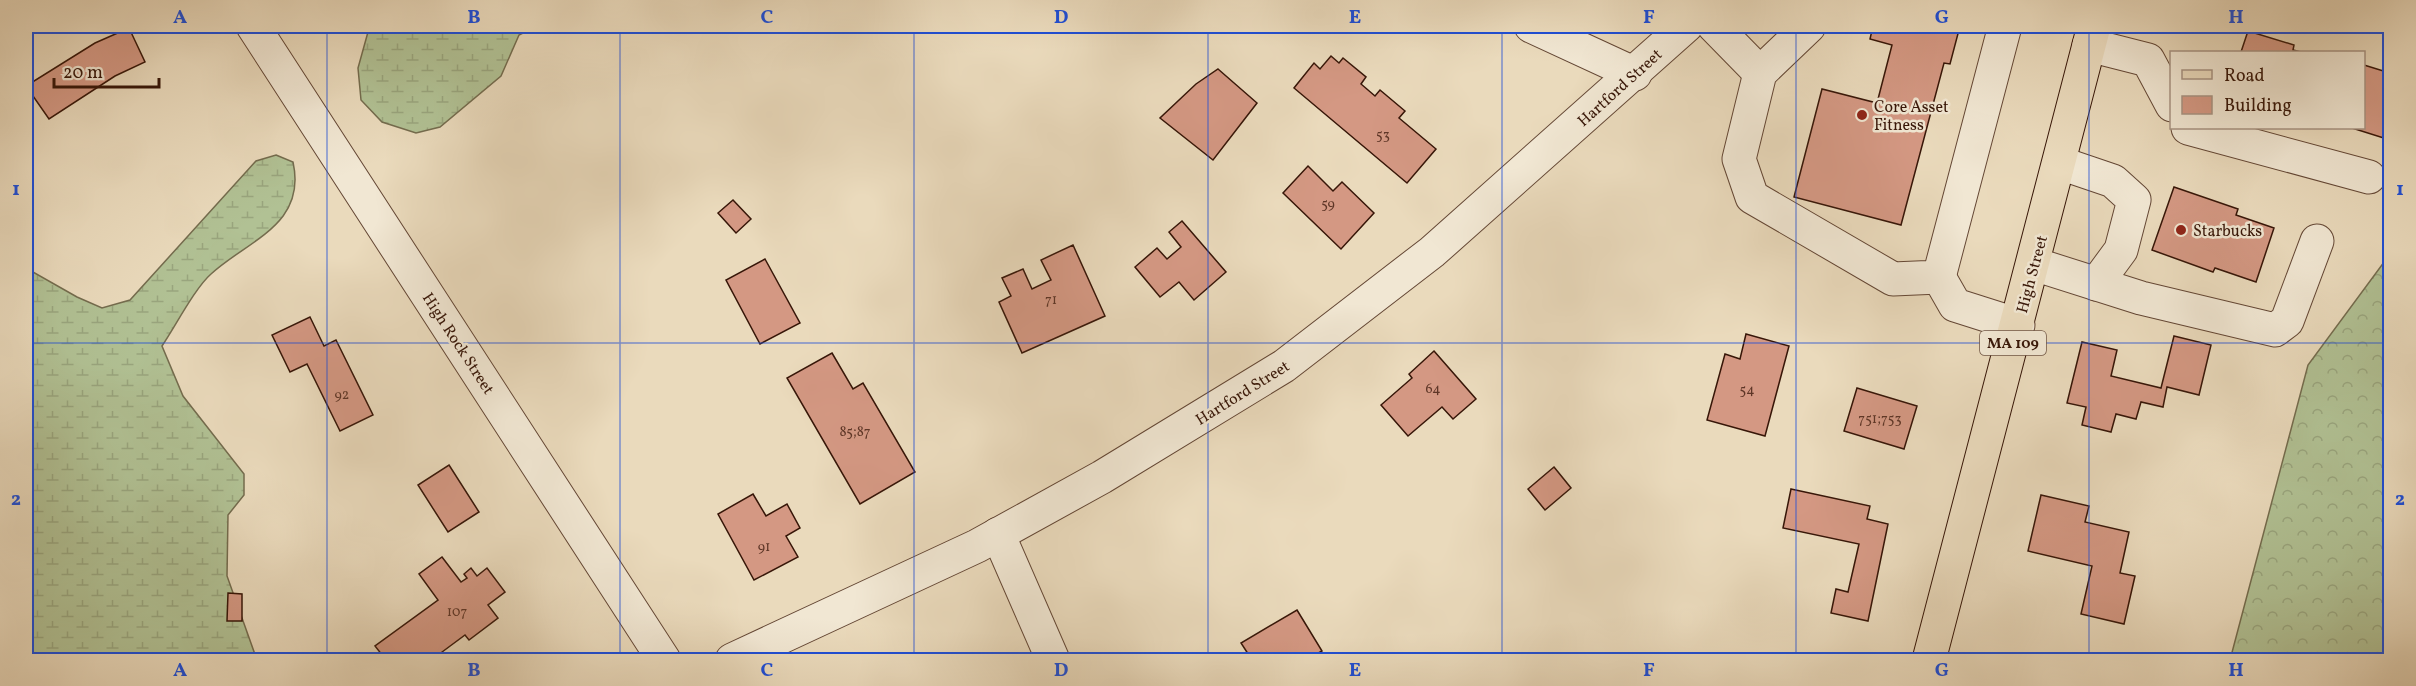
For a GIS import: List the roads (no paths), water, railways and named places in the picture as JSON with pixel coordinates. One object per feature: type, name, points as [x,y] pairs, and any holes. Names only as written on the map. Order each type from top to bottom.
[{"type":"main road","name":"High Street","points":[[1929,660],[2092,35]]},
{"type":"street","name":"High Rock Street","points":[[253,26],[639,626],[664,660]]},
{"type":"street","points":[[1531,26],[1635,74]]},
{"type":"street","name":"Hartford Street","points":[[732,660],[998,534],[1102,477],[1284,366],[1432,252],[1635,74],[1686,26]]},
{"type":"street","points":[[1714,26],[1760,73]]},
{"type":"street","points":[[1809,26],[1760,73],[1739,159],[1752,197],[1893,279],[1939,277]]},
{"type":"street","points":[[2005,26],[1939,277],[1955,305],[2018,325]]},
{"type":"street","points":[[2092,35],[2148,60],[2170,101]]},
{"type":"street","points":[[2192,129],[2369,177]]},
{"type":"street","points":[[2060,163],[2113,181],[2134,200],[2121,249],[2096,284]]},
{"type":"street","points":[[2034,264],[2096,284],[2275,330],[2287,321],[2317,241]]},
{"type":"street","points":[[998,534],[1053,660]]},
{"type":"place","name":"Core Asset Fitness","points":[[1862,115]]},
{"type":"place","name":"Starbucks","points":[[2181,230]]}]
